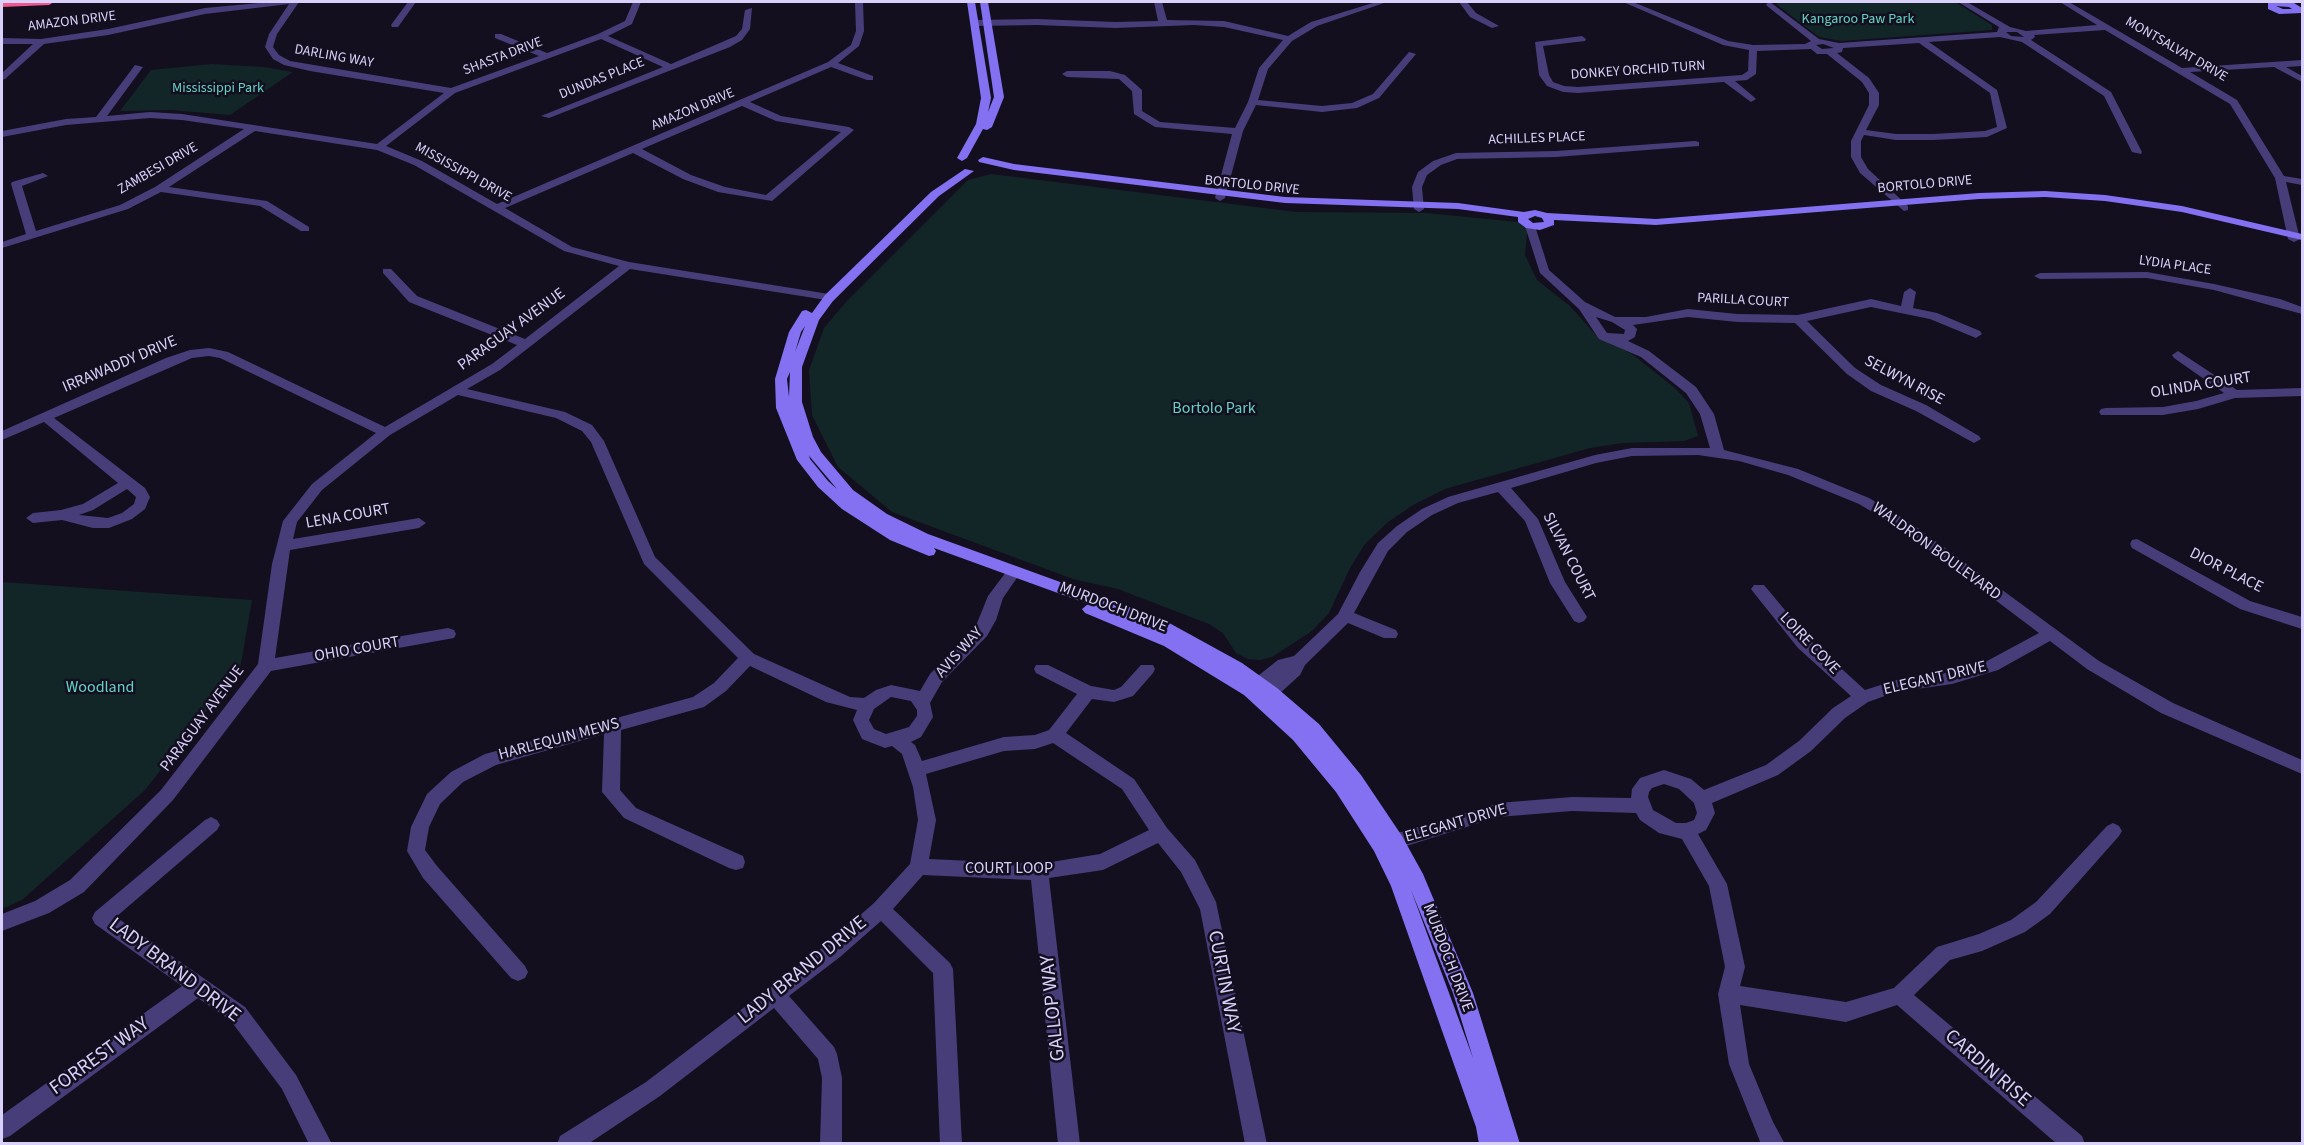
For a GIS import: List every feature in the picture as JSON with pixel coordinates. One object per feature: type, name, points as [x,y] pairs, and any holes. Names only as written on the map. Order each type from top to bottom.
[{"type":"highway","points":[[2,4],[49,2]]},
{"type":"main road","name":"MURDOCH DRIVE","points":[[971,2],[986,105],[981,124],[948,177],[927,192],[824,297],[795,332],[782,379],[783,408],[791,434],[804,460],[835,495],[879,527],[913,545],[1011,576],[1137,627],[1260,691],[1388,844],[1430,910],[1463,993],[1509,1143]]},
{"type":"main road","points":[[977,165],[979,143],[994,114],[999,97],[984,2]]},
{"type":"main road","points":[[2274,2],[2298,8],[2302,15],[2287,13],[2269,6],[2274,2]]},
{"type":"main road","points":[[958,162],[977,165]]},
{"type":"main road","points":[[958,162],[977,165]]},
{"type":"main road","name":"MURDOCH DRIVE","points":[[824,297],[935,194],[977,165]]},
{"type":"main road","name":"BORTOLO DRIVE","points":[[977,165],[1298,206],[1418,207],[1526,221],[1535,213],[1547,222],[1677,226],[1901,205],[2005,200],[2094,202],[2178,213],[2298,238]]},
{"type":"main road","name":"MURDOCH DRIVE","points":[[1388,844],[1490,1143]]},
{"type":"street","name":"AMAZON DRIVE","points":[[2,41],[41,42],[108,32],[205,11],[288,2]]},
{"type":"street","name":"DARLING WAY","points":[[295,2],[273,34],[269,47],[276,57],[287,63],[310,68],[452,91]]},
{"type":"street","points":[[395,25],[412,2]]},
{"type":"street","name":"SHASTA DRIVE","points":[[379,147],[452,91],[544,55],[601,36],[629,22],[637,2]]},
{"type":"street","name":"AMAZON DRIVE","points":[[496,208],[636,150],[831,64],[855,46],[860,31],[859,2]]},
{"type":"street","points":[[1158,2],[1163,22]]},
{"type":"street","points":[[1221,195],[1238,131],[1253,102],[1264,68],[1289,39],[1314,24],[1383,2]]},
{"type":"street","points":[[1463,2],[1473,15],[1495,26]]},
{"type":"street","points":[[1633,2],[1703,35],[1753,48],[1813,44],[1835,49],[2003,31],[2026,36],[2109,27]]},
{"type":"street","points":[[1962,2],[2003,31]]},
{"type":"street","name":"MONTSALVAT DRIVE","points":[[2064,2],[2184,70],[2234,102],[2280,178],[2298,238]]},
{"type":"street","points":[[1770,4],[1813,44]]},
{"type":"street","name":"DUNDAS PLACE","points":[[546,116],[739,38],[746,29],[749,10]]},
{"type":"street","points":[[975,25],[1018,22],[1114,25],[1163,22],[1224,24],[1289,39]]},
{"type":"street","points":[[498,36],[544,55]]},
{"type":"street","name":"DUNDAS PLACE","points":[[601,36],[668,66]]},
{"type":"street","points":[[2026,36],[2108,94],[2137,152]]},
{"type":"street","name":"DONKEY ORCHID TURN","points":[[1582,39],[1538,45],[1544,75],[1550,84],[1578,90],[1744,78],[1753,72],[1753,48]]},
{"type":"street","points":[[1861,132],[1896,137],[1933,137],[1987,134],[2002,128],[1994,92],[1921,40]]},
{"type":"street","points":[[2,77],[41,42]]},
{"type":"street","points":[[1835,49],[1866,80],[1874,93],[1874,105],[1855,151],[1860,165],[1901,205]]},
{"type":"street","points":[[1253,102],[1322,109],[1354,106],[1376,96],[1412,54]]},
{"type":"street","points":[[831,64],[870,78]]},
{"type":"street","points":[[100,118],[138,67]]},
{"type":"street","points":[[2184,70],[2293,67]]},
{"type":"street","points":[[2194,76],[2293,67]]},
{"type":"street","points":[[2293,67],[2302,79]]},
{"type":"street","points":[[1122,77],[1137,72]]},
{"type":"street","points":[[1067,74],[1110,74],[1122,77],[1137,90],[1137,112],[1158,125],[1238,131]]},
{"type":"street","points":[[1726,79],[1751,99]]},
{"type":"street","points":[[636,150],[722,190],[768,199],[849,129],[779,119],[743,103]]},
{"type":"street","name":"MISSISSIPPI DRIVE","points":[[2,134],[100,118],[182,117],[379,147],[418,163],[568,249],[628,265],[824,297]]},
{"type":"street","name":"ZAMBESI DRIVE","points":[[2,245],[114,210],[159,189],[255,127]]},
{"type":"street","name":"ACHILLES PLACE","points":[[1418,207],[1416,187],[1422,174],[1437,163],[1456,156],[1556,154],[1695,144]]},
{"type":"street","points":[[32,236],[16,184],[43,177]]},
{"type":"street","points":[[2280,178],[2302,182]]},
{"type":"street","points":[[159,189],[263,202],[305,230]]},
{"type":"street","points":[[1526,221],[1544,271],[1581,305],[1597,324],[1598,332],[1645,354],[1674,375],[1701,401],[1715,437],[1718,453]]},
{"type":"street","points":[[1539,255],[1547,222]]},
{"type":"street","name":"PARAGUAY AVENUE","points":[[2,923],[42,907],[77,886],[167,795],[266,666],[284,546],[290,521],[317,487],[385,432],[458,391],[527,344],[628,265]]},
{"type":"street","points":[[387,272],[413,299],[527,344]]},
{"type":"street","name":"LYDIA PLACE","points":[[2040,276],[2147,275],[2214,287],[2276,302],[2302,311]]},
{"type":"street","points":[[1907,308],[1910,292]]},
{"type":"street","name":"PARILLA COURT","points":[[1616,320],[1646,321],[1688,313],[1737,318],[1798,319],[1871,303],[1907,308],[1976,334]]},
{"type":"street","points":[[1581,305],[1629,326],[1631,334],[1645,354]]},
{"type":"street","name":"SELWYN RISE","points":[[1798,319],[1859,377],[1876,388],[1921,408],[1974,439]]},
{"type":"street","points":[[1597,324],[1616,320]]},
{"type":"street","name":"PARILLA COURT","points":[[1631,334],[1646,321]]},
{"type":"street","points":[[1614,339],[1624,339],[1631,334]]},
{"type":"street","name":"IRRAWADDY DRIVE","points":[[2,436],[170,361],[190,354],[209,352],[224,355],[385,432]]},
{"type":"street","points":[[2178,354],[2234,394]]},
{"type":"street","points":[[458,391],[560,415],[587,428],[597,441],[649,560],[748,658],[832,697],[849,703],[867,705]]},
{"type":"street","name":"OLINDA COURT","points":[[2106,412],[2163,411],[2198,405],[2234,394],[2302,392]]},
{"type":"street","points":[[44,416],[143,497],[141,506],[127,516],[109,523],[93,523],[62,515]]},
{"type":"street","name":"WALDRON BOULEVARD","points":[[1260,691],[1294,671],[1299,661],[1345,616],[1374,559],[1397,533],[1415,519],[1454,500],[1595,459],[1632,452],[1665,450],[1718,453],[1793,472],[1842,490],[1874,506],[1906,526],[2092,665],[2167,708],[2302,767]]},
{"type":"street","points":[[33,518],[62,515],[88,507],[127,483]]},
{"type":"street","name":"SILVAN COURT","points":[[1501,486],[1531,519],[1558,582],[1579,617]]},
{"type":"street","name":"LENA COURT","points":[[284,546],[419,523]]},
{"type":"street","name":"DIOR PLACE","points":[[2137,544],[2245,604],[2302,623]]},
{"type":"street","name":"AVIS WAY","points":[[922,702],[936,678],[981,632],[988,620],[996,596],[1011,576]]},
{"type":"street","name":"LOIRE COVE","points":[[1759,589],[1804,644],[1862,697]]},
{"type":"street","points":[[1345,616],[1390,634]]},
{"type":"street","name":"OHIO COURT","points":[[266,666],[448,634]]},
{"type":"street","name":"ELEGANT DRIVE","points":[[1702,799],[1772,770],[1805,746],[1839,713],[1862,697],[1896,686],[1952,678],[1992,666],[2049,635]]},
{"type":"street","name":"HARLEQUIN MEWS","points":[[518,972],[430,872],[416,851],[420,827],[433,799],[457,777],[491,759],[698,702],[720,687],[748,658]]},
{"type":"street","points":[[1042,669],[1088,692],[1114,696],[1127,692],[1147,669]]},
{"type":"street","points":[[900,691],[916,696],[922,702],[925,717],[921,725],[906,737],[896,740],[876,738],[868,734],[861,720],[867,705],[882,694],[900,691]]},
{"type":"street","points":[[916,770],[1004,744],[1035,742],[1054,735],[1088,692]]},
{"type":"street","points":[[613,726],[611,792],[630,813],[736,862]]},
{"type":"street","points":[[1054,735],[1128,784],[1161,833]]},
{"type":"street","points":[[896,740],[909,750],[927,820],[919,867]]},
{"type":"street","points":[[1664,777],[1685,784],[1702,799],[1706,813],[1700,825],[1687,831],[1665,828],[1646,815],[1641,806],[1639,797],[1646,783],[1664,777]]},
{"type":"street","name":"ELEGANT DRIVE","points":[[1388,844],[1498,810],[1572,804],[1641,806]]},
{"type":"street","name":"LADY BRAND DRIVE","points":[[211,825],[102,918],[238,1014],[289,1082],[321,1143]]},
{"type":"street","points":[[1687,831],[1718,884],[1735,967],[1728,994],[1739,1064],[1765,1130],[1774,1143]]},
{"type":"street","points":[[1728,994],[1846,1012],[1900,995],[1944,952],[1991,938],[2018,926],[2043,908],[2113,831]]},
{"type":"street","name":"COURT LOOP","points":[[919,867],[1039,872],[1103,862],[1161,833]]},
{"type":"street","name":"CURTIN WAY","points":[[1161,833],[1188,866],[1209,908],[1256,1143]]},
{"type":"street","name":"LADY BRAND DRIVE","points":[[568,1143],[653,1089],[833,951],[881,909],[919,867]]},
{"type":"street","name":"GALLOP WAY","points":[[1039,872],[1069,1143]]},
{"type":"street","points":[[881,909],[943,969],[951,1143]]},
{"type":"street","name":"FORREST WAY","points":[[2,1128],[198,986]]},
{"type":"street","points":[[775,995],[827,1054],[832,1078],[831,1143]]},
{"type":"street","name":"CARDIN RISE","points":[[1900,995],[2074,1143]]},
{"type":"green space","name":"Kangaroo Paw Park","points":[[1781,2],[1955,2],[1992,25],[1992,30],[1841,41],[1819,37],[1776,4]]},
{"type":"green space","name":"Mississippi Park","points":[[212,64],[264,67],[293,72],[230,115],[171,110],[120,111],[151,70]]},
{"type":"green space","name":"Bortolo Park","points":[[991,174],[1296,212],[1426,213],[1528,223],[1525,255],[1537,280],[1570,306],[1595,334],[1632,354],[1675,388],[1689,403],[1698,436],[1684,441],[1622,443],[1590,448],[1445,489],[1413,505],[1388,522],[1365,544],[1350,568],[1329,613],[1312,631],[1272,657],[1260,660],[1248,659],[1236,653],[1223,633],[1209,624],[1118,589],[1073,579],[892,512],[838,467],[812,415],[809,370],[824,328],[847,301],[968,180]]},
{"type":"green space","name":"Woodland","points":[[2,582],[252,600],[240,669],[145,790],[22,900],[2,909]]}]
